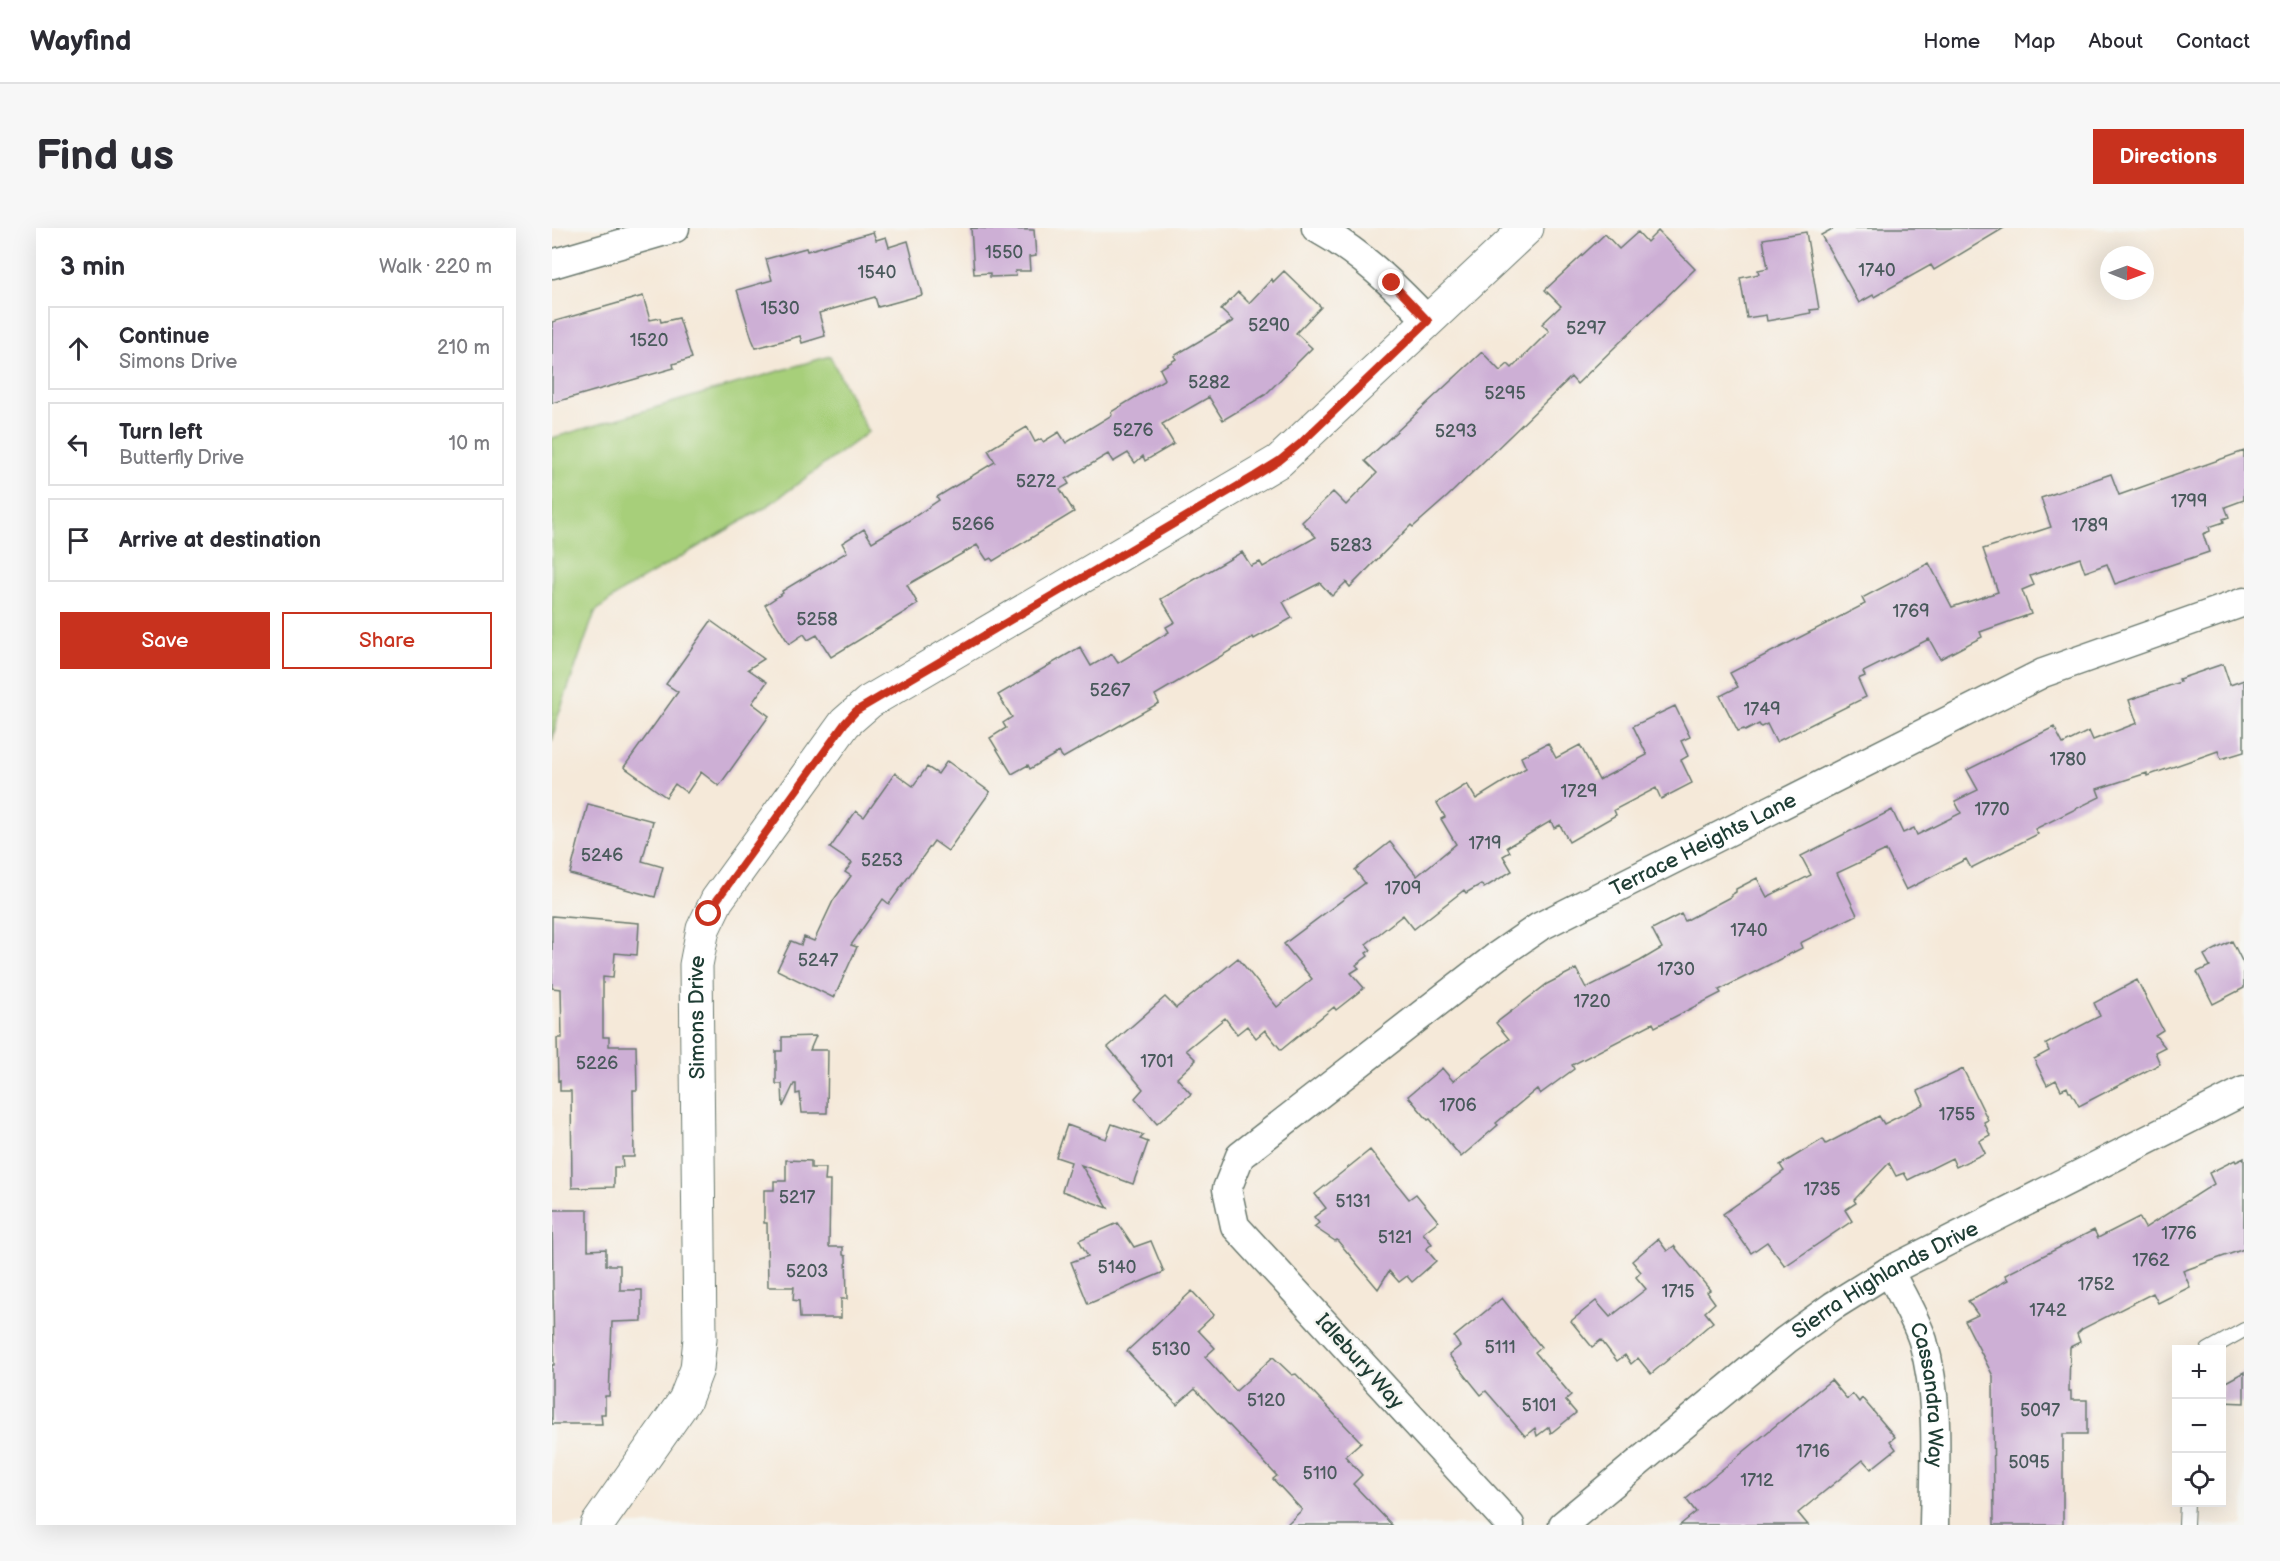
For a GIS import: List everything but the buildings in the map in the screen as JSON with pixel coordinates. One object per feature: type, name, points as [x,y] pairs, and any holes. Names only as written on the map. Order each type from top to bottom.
[{"type":"street","points":[[552,264],[675,228]]},
{"type":"street","points":[[1316,228],[1364,259],[1392,283],[1428,321]]},
{"type":"street","name":"Simons Drive","points":[[597,1525],[685,1400],[697,1369],[700,1326],[696,965],[704,929],[717,900],[856,711],[1279,461],[1527,228]]},
{"type":"street","name":"Terrace Heights Lane","points":[[1227,1189],[1240,1156],[1497,956],[1539,927],[2043,673],[2244,602]]},
{"type":"street","name":"Sierra Highlands Drive","points":[[1563,1525],[1786,1340],[1833,1306],[1889,1271],[2244,1091]]},
{"type":"street","name":"Idlebury Way","points":[[1227,1189],[1235,1226],[1510,1525]]},
{"type":"street","name":"Cassandra Way","points":[[1889,1271],[1922,1340],[1930,1377],[1935,1419],[1934,1525]]},
{"type":"lane","points":[[2217,1345],[2244,1330]]},
{"type":"lane","points":[[2186,1525],[2187,1507]]},
{"type":"green space","points":[[830,356],[868,432],[766,507],[622,591],[595,612],[558,716],[552,742],[552,438]]},
{"type":"route","points":[[709,914],[845,723],[856,711],[1255,476],[1279,461],[1301,443],[1428,321],[1392,283]]}]
